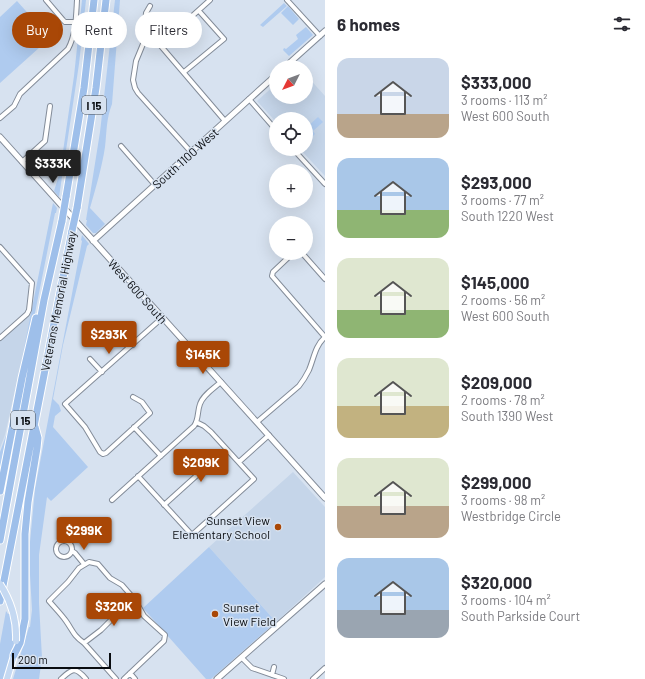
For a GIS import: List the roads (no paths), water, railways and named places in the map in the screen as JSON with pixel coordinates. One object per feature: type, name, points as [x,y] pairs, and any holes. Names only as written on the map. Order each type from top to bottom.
[{"type":"highway","name":"Veterans Memorial Highway","points":[[0,540],[44,300],[62,220],[84,88],[94,0]]},
{"type":"highway","name":"Veterans Memorial Highway","points":[[0,601],[77,208],[96,88],[106,0]]},
{"type":"highway","points":[[0,491],[30,345],[38,312],[44,300]]},
{"type":"highway","points":[[14,655],[20,642],[26,619],[25,534],[28,502],[38,438],[35,423]]},
{"type":"highway","points":[[0,476],[7,455]]},
{"type":"main road","points":[[0,584],[8,598],[16,624],[14,655],[7,679]]},
{"type":"street","points":[[46,0],[63,20],[66,22],[71,22]]},
{"type":"street","points":[[77,12],[78,0]]},
{"type":"street","points":[[184,72],[224,39],[199,11],[210,0]]},
{"type":"street","points":[[287,0],[320,36]]},
{"type":"street","points":[[147,12],[150,6]]},
{"type":"street","points":[[293,60],[325,31]]},
{"type":"street","points":[[0,118],[14,106],[20,94],[68,49],[71,42]]},
{"type":"street","points":[[142,48],[136,61],[133,80],[135,88],[191,152]]},
{"type":"street","points":[[163,48],[225,121]]},
{"type":"street","name":"South 1100 West","points":[[93,241],[269,81]]},
{"type":"street","points":[[249,99],[269,122]]},
{"type":"street","points":[[22,162],[45,141],[50,106]]},
{"type":"street","name":"West 600 South","points":[[1,139],[325,498]]},
{"type":"street","points":[[121,146],[155,185]]},
{"type":"street","points":[[299,156],[325,184]]},
{"type":"street","points":[[0,247],[32,284],[29,310],[27,314],[0,338]]},
{"type":"street","points":[[257,422],[304,380],[310,369],[317,346],[325,337],[272,276],[272,272],[285,260]]},
{"type":"street","points":[[308,260],[325,279]]},
{"type":"street","points":[[132,397],[138,399],[144,404],[150,413],[106,453],[103,454],[100,452],[85,427],[65,404],[162,318]]},
{"type":"street","points":[[120,330],[133,345]]},
{"type":"street","points":[[90,359],[102,372]]},
{"type":"street","points":[[112,500],[194,426],[201,403],[221,382]]},
{"type":"street","points":[[138,476],[192,535],[254,480],[211,432],[196,422]]},
{"type":"street","points":[[134,427],[161,456]]},
{"type":"street","points":[[239,462],[269,435]]},
{"type":"street","points":[[164,505],[226,449]]},
{"type":"street","points":[[61,542],[67,542],[72,546],[72,552],[67,556],[62,557],[56,552],[56,547],[61,542]]},
{"type":"street","points":[[72,552],[75,553],[84,564]]},
{"type":"street","points":[[116,679],[84,643],[71,631],[66,622],[49,602],[84,564],[89,562],[98,564],[110,578],[122,585],[144,616],[166,636],[164,641],[124,679]]},
{"type":"street","points":[[217,679],[325,584]]},
{"type":"street","points":[[84,643],[101,630],[134,600]]},
{"type":"street","points":[[242,658],[252,668],[284,679]]},
{"type":"street","points":[[272,675],[274,667]]},
{"type":"street","points":[[313,679],[325,668]]},
{"type":"street","points":[[61,679],[71,670],[81,673],[86,679]]},
{"type":"street","points":[[130,674],[135,679]]},
{"type":"place","name":"Sunset View Elementary School","points":[[278,527]]},
{"type":"place","name":"Sunset View Field","points":[[215,614]]}]
